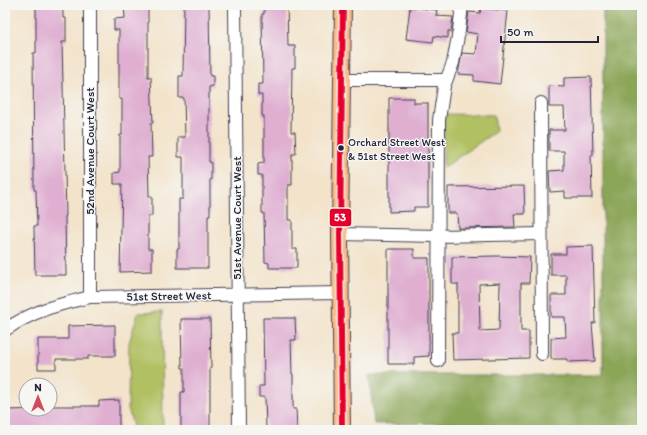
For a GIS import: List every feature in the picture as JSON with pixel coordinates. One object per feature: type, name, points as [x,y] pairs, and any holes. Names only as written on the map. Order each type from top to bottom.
[{"type":"main road","points":[[342,430],[340,234],[343,5]]},
{"type":"street","name":"52nd Avenue Court West","points":[[90,5],[90,297]]},
{"type":"street","name":"51st Avenue Court West","points":[[235,5],[239,430]]},
{"type":"street","points":[[438,360],[439,120],[440,106],[446,80],[453,63],[462,5]]},
{"type":"street","points":[[343,80],[446,80]]},
{"type":"street","points":[[540,103],[542,354]]},
{"type":"street","points":[[340,234],[438,236],[540,234]]},
{"type":"street","name":"51st Street West","points":[[5,330],[32,314],[53,306],[90,297],[340,293]]},
{"type":"green space","points":[[603,5],[642,5],[642,430],[457,430],[457,423],[374,424],[369,375],[603,375]]},
{"type":"green space","points":[[444,114],[494,115],[496,131],[443,168]]},
{"type":"green space","points":[[162,312],[163,430],[134,430],[128,408],[129,343],[138,313]]},
{"type":"building","points":[[36,5],[63,5],[63,18],[66,18],[66,42],[62,42],[66,275],[35,275],[34,226],[37,226],[36,190],[34,190],[33,53],[36,53]]},
{"type":"building","points":[[124,5],[148,5],[148,77],[151,77],[153,123],[151,123],[152,157],[148,157],[149,196],[152,196],[152,216],[148,216],[148,249],[152,249],[152,271],[120,272],[122,184],[114,184],[114,173],[120,172],[122,99],[119,99],[119,30],[114,30],[114,19],[125,18]]},
{"type":"building","points":[[184,5],[209,5],[210,76],[213,76],[213,86],[209,87],[209,162],[211,162],[211,180],[210,215],[208,215],[208,268],[177,268],[177,249],[179,249],[179,199],[183,199],[183,157],[178,157],[178,137],[185,137],[184,98],[179,98],[179,76],[183,76]]},
{"type":"building","points":[[264,5],[287,5],[288,46],[295,46],[295,68],[292,68],[291,132],[295,132],[296,154],[292,154],[292,185],[288,185],[288,220],[292,220],[292,249],[297,249],[297,268],[269,268],[269,263],[265,262],[264,213],[262,213],[262,175],[258,175],[258,164],[264,163],[264,116],[262,116],[262,95],[258,95],[258,84],[263,84],[262,14],[264,14]]},
{"type":"building","points":[[410,7],[437,10],[436,16],[453,17],[451,31],[448,31],[448,38],[434,36],[433,42],[406,39]]},
{"type":"building","points":[[481,8],[508,11],[500,84],[474,81],[474,75],[458,74],[462,53],[476,54],[478,34],[466,32],[469,12],[480,13]]},
{"type":"building","points":[[591,77],[593,155],[591,155],[592,198],[565,198],[565,191],[550,192],[549,171],[564,170],[564,151],[549,151],[549,130],[565,130],[564,107],[549,107],[549,86],[564,87],[564,78]]},
{"type":"building","points":[[389,98],[414,98],[414,103],[428,103],[428,207],[414,207],[414,211],[389,212]]},
{"type":"building","points":[[524,186],[525,214],[514,214],[515,227],[458,228],[457,213],[448,213],[448,187]]},
{"type":"building","points":[[593,246],[595,323],[592,323],[595,361],[567,362],[567,359],[551,359],[551,338],[566,337],[565,317],[551,317],[551,295],[566,295],[566,275],[551,275],[551,254],[566,254],[566,247]]},
{"type":"building","points":[[388,249],[414,249],[414,258],[429,258],[429,356],[414,357],[414,364],[388,364]]},
{"type":"building","points":[[452,257],[530,257],[529,283],[521,283],[521,331],[529,331],[529,358],[453,360],[452,333],[458,333],[458,284],[452,284]],"holes":[[[500,283],[499,330],[480,331],[479,284]]]},
{"type":"building","points":[[263,318],[295,318],[296,340],[291,340],[293,409],[296,409],[297,429],[266,429],[265,397],[259,397],[259,386],[264,386]]},
{"type":"building","points":[[181,319],[210,319],[210,430],[181,430],[181,392],[184,392],[184,368],[182,368]]},
{"type":"building","points":[[115,325],[115,356],[88,356],[88,359],[56,359],[56,369],[38,369],[38,339],[68,339],[68,326]]},
{"type":"building","points":[[119,400],[119,430],[5,430],[5,410],[18,410],[18,417],[58,417],[58,406],[99,406],[99,401]]},
{"type":"transit line","name":"53","points":[[342,430],[340,234],[343,5]]},
{"type":"place","name":"Orchard Street West & 51st Street West","points":[[341,148]]}]
